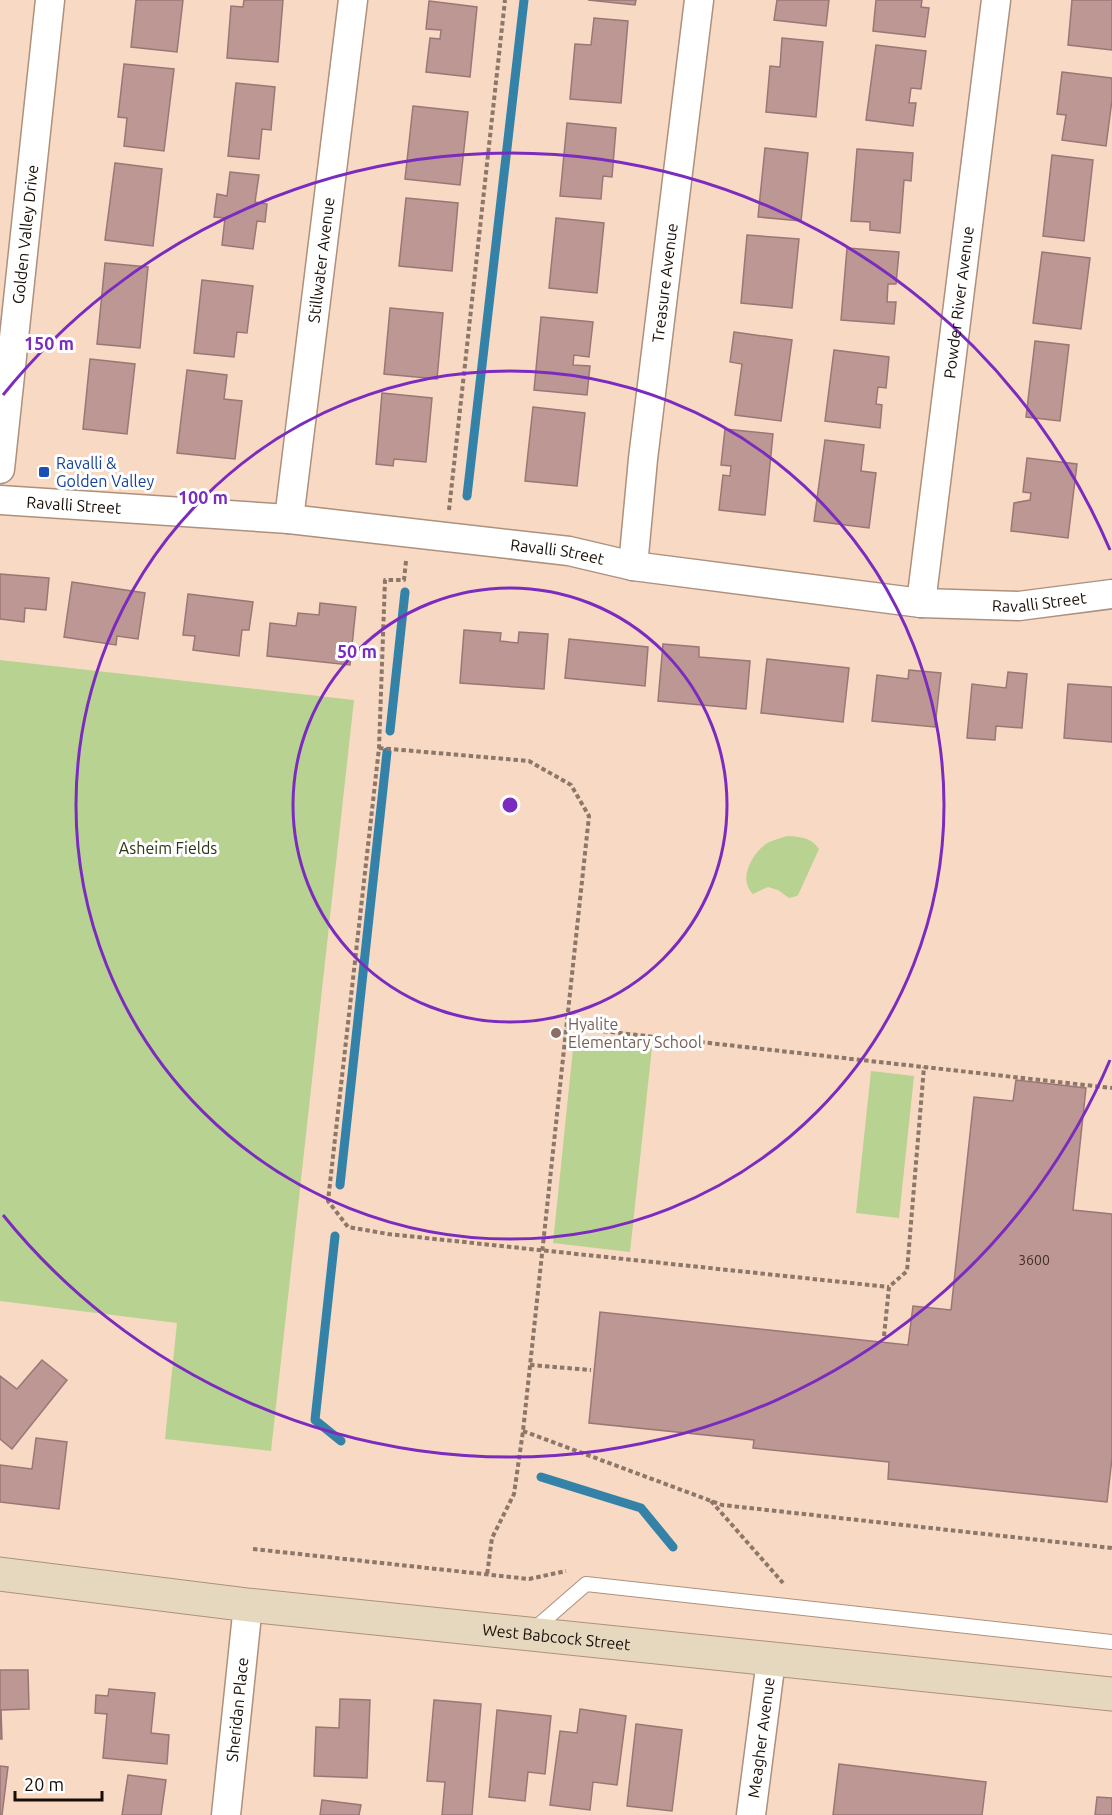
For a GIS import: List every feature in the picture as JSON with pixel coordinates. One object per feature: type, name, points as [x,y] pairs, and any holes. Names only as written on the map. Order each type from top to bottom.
[{"type":"street","name":"Golden Valley Drive","points":[[0,469],[50,0]]},
{"type":"street","name":"Stillwater Avenue","points":[[289,519],[353,0]]},
{"type":"street","name":"Treasure Avenue","points":[[633,566],[644,447],[699,0]]},
{"type":"street","name":"Powder River Avenue","points":[[921,603],[996,0]]},
{"type":"street","name":"Ravalli Street","points":[[0,500],[289,519],[569,551],[633,566],[921,603],[1019,606],[1112,594]]},
{"type":"street","name":"West Babcock Street","points":[[0,1574],[248,1605],[1112,1694]]},
{"type":"street","name":"Sheridan Place","points":[[226,1815],[248,1605]]},
{"type":"street","name":"Meagher Avenue","points":[[751,1815],[771,1660]]},
{"type":"lane","points":[[528,1634],[586,1584],[1112,1642]]},
{"type":"path","points":[[449,511],[506,0]]},
{"type":"path","points":[[404,580],[385,580],[379,748],[328,1201],[348,1227],[388,1234],[889,1287]]},
{"type":"path","points":[[379,748],[530,761],[571,785],[589,816],[523,1431],[514,1494],[492,1539],[487,1575]]},
{"type":"path","points":[[566,1027],[1112,1088]]},
{"type":"path","points":[[884,1336],[889,1287],[907,1271],[924,1067]]},
{"type":"path","points":[[530,1365],[591,1370]]},
{"type":"path","points":[[523,1431],[722,1505],[1112,1548]]},
{"type":"path","points":[[710,1501],[788,1588]]},
{"type":"green space","name":"Asheim Fields","points":[[0,660],[354,700],[271,1451],[165,1439],[177,1323],[0,1301]]},
{"type":"green space","points":[[787,836],[809,840],[819,849],[799,893],[789,898],[778,890],[768,887],[753,894],[746,881],[753,858],[769,842]]},
{"type":"green space","points":[[574,1039],[652,1047],[630,1252],[553,1243]]},
{"type":"green space","points":[[871,1071],[914,1076],[899,1218],[856,1213]]},
{"type":"building","points":[[136,0],[183,0],[177,52],[131,47]]},
{"type":"building","points":[[244,0],[283,0],[278,62],[227,58],[231,6],[243,7]]},
{"type":"building","points":[[588,0],[636,0],[635,5]]},
{"type":"building","points":[[777,0],[829,0],[826,26],[774,20]]},
{"type":"building","points":[[876,0],[922,0],[921,7],[929,8],[925,37],[873,31]]},
{"type":"building","points":[[1072,0],[1112,0],[1112,50],[1068,45]]},
{"type":"building","points":[[429,1],[477,7],[470,77],[426,72],[430,38],[440,39],[441,30],[426,29]]},
{"type":"building","points":[[594,18],[628,21],[621,103],[570,99],[575,44],[591,45]]},
{"type":"building","points":[[782,38],[823,42],[816,117],[766,112],[770,66],[780,67]]},
{"type":"building","points":[[876,45],[926,51],[921,89],[911,88],[909,103],[916,103],[913,126],[866,120]]},
{"type":"building","points":[[124,64],[174,69],[164,151],[124,146],[127,118],[118,117]]},
{"type":"building","points":[[1062,72],[1112,78],[1112,100],[1106,146],[1062,140],[1066,115],[1057,114]]},
{"type":"building","points":[[236,83],[275,87],[271,130],[262,129],[259,159],[228,156]]},
{"type":"building","points":[[413,106],[468,112],[460,185],[405,179]]},
{"type":"building","points":[[567,123],[616,128],[612,177],[603,176],[601,199],[560,196]]},
{"type":"building","points":[[765,148],[808,153],[801,221],[758,217]]},
{"type":"building","points":[[857,149],[913,153],[911,181],[904,180],[900,233],[870,230],[870,222],[851,221]]},
{"type":"building","points":[[1052,155],[1093,160],[1084,241],[1043,236]]},
{"type":"building","points":[[115,163],[162,169],[153,246],[105,240]]},
{"type":"building","points":[[230,172],[259,175],[255,202],[267,204],[265,222],[257,221],[253,249],[222,245],[225,218],[214,217],[217,194],[227,196]]},
{"type":"building","points":[[406,198],[458,203],[452,271],[399,266]]},
{"type":"building","points":[[556,218],[604,223],[597,293],[549,288]]},
{"type":"building","points":[[747,235],[799,239],[792,308],[741,303]]},
{"type":"building","points":[[847,248],[899,252],[896,284],[888,284],[887,302],[896,302],[894,324],[841,320]]},
{"type":"building","points":[[1042,252],[1090,258],[1081,329],[1033,323]]},
{"type":"building","points":[[105,263],[148,267],[140,348],[97,344]]},
{"type":"building","points":[[202,280],[253,286],[247,333],[237,332],[234,357],[194,353]]},
{"type":"building","points":[[390,308],[443,313],[437,379],[384,374]]},
{"type":"building","points":[[541,317],[593,322],[589,357],[574,355],[573,365],[590,366],[587,395],[534,390]]},
{"type":"building","points":[[734,332],[792,340],[781,421],[735,415],[742,364],[730,362]]},
{"type":"building","points":[[1035,341],[1069,345],[1060,421],[1026,417]]},
{"type":"building","points":[[834,350],[889,357],[886,388],[878,387],[876,404],[882,405],[880,428],[825,421]]},
{"type":"building","points":[[90,359],[135,364],[127,434],[83,429]]},
{"type":"building","points":[[187,370],[227,375],[224,399],[242,401],[235,459],[177,453]]},
{"type":"building","points":[[382,393],[432,398],[426,462],[394,459],[393,466],[376,464]]},
{"type":"building","points":[[533,407],[585,413],[577,486],[525,481]]},
{"type":"building","points":[[725,429],[773,434],[765,515],[719,510],[723,475],[730,476],[731,466],[721,465]]},
{"type":"building","points":[[825,440],[864,445],[861,471],[876,473],[869,528],[814,521]]},
{"type":"building","points":[[1027,458],[1077,464],[1068,538],[1011,531],[1014,503],[1030,500],[1031,493],[1023,492]]},
{"type":"building","points":[[0,574],[49,578],[46,610],[25,608],[24,622],[0,619]]},
{"type":"building","points":[[72,582],[145,593],[138,639],[117,636],[116,645],[64,637]]},
{"type":"building","points":[[188,594],[253,602],[249,630],[242,630],[239,656],[193,650],[195,636],[183,635]]},
{"type":"building","points":[[320,603],[356,607],[350,665],[267,656],[270,623],[296,626],[298,613],[319,615]]},
{"type":"building","points":[[464,630],[501,633],[500,641],[518,643],[519,632],[548,634],[544,689],[460,683]]},
{"type":"building","points":[[569,639],[648,647],[645,686],[565,678]]},
{"type":"building","points":[[663,644],[699,647],[699,657],[750,661],[746,709],[658,701]]},
{"type":"building","points":[[767,659],[849,668],[843,722],[761,713]]},
{"type":"building","points":[[909,670],[941,673],[935,727],[872,721],[877,675],[908,679]]},
{"type":"building","points":[[1008,672],[1027,674],[1022,728],[996,726],[995,740],[967,738],[972,684],[1006,688]]},
{"type":"building","points":[[1068,684],[1112,687],[1112,742],[1064,738]]},
{"type":"building","points":[[1016,1080],[1086,1088],[1073,1210],[1112,1214],[1112,1458],[1107,1502],[888,1479],[889,1462],[753,1448],[754,1440],[589,1423],[600,1312],[908,1345],[913,1306],[951,1310],[974,1097],[1013,1101]]},
{"type":"building","points":[[42,1360],[67,1380],[12,1449],[0,1439],[0,1376],[17,1389]]},
{"type":"building","points":[[36,1438],[67,1442],[59,1509],[0,1502],[0,1465],[32,1469]]},
{"type":"building","points":[[0,1670],[28,1670],[29,1709],[1,1710],[2,1739],[0,1739]]},
{"type":"building","points":[[109,1689],[155,1693],[151,1733],[169,1735],[167,1764],[103,1758],[107,1714],[95,1713],[96,1695],[108,1696]]},
{"type":"building","points":[[340,1699],[370,1700],[367,1778],[314,1776],[316,1727],[339,1728]]},
{"type":"building","points":[[434,1700],[481,1704],[472,1815],[442,1815],[445,1782],[427,1781]]},
{"type":"building","points":[[580,1709],[626,1716],[617,1785],[593,1782],[590,1810],[550,1805],[560,1731],[577,1733]]},
{"type":"building","points":[[497,1710],[551,1716],[545,1774],[528,1772],[525,1801],[489,1797]]},
{"type":"building","points":[[636,1724],[682,1730],[672,1811],[627,1806]]},
{"type":"building","points":[[839,1764],[986,1782],[982,1815],[833,1815]]},
{"type":"building","points":[[0,1766],[8,1767],[2,1815],[0,1815]]},
{"type":"building","points":[[128,1775],[166,1780],[161,1815],[122,1815]]},
{"type":"building","points":[[1097,1797],[1112,1798],[1112,1815],[1095,1815]]},
{"type":"building","points":[[322,1800],[361,1805],[359,1815],[320,1815]]},
{"type":"waterway","points":[[467,496],[524,0]]},
{"type":"waterway","points":[[390,731],[405,592]]},
{"type":"waterway","points":[[340,1185],[387,752]]},
{"type":"waterway","points":[[335,1236],[315,1420],[341,1441]]},
{"type":"waterway","points":[[541,1477],[641,1508],[673,1547]]},
{"type":"place","name":"Ravalli & Golden Valley","points":[[44,472]]},
{"type":"place","name":"Hyalite Elementary School","points":[[556,1033]]}]
